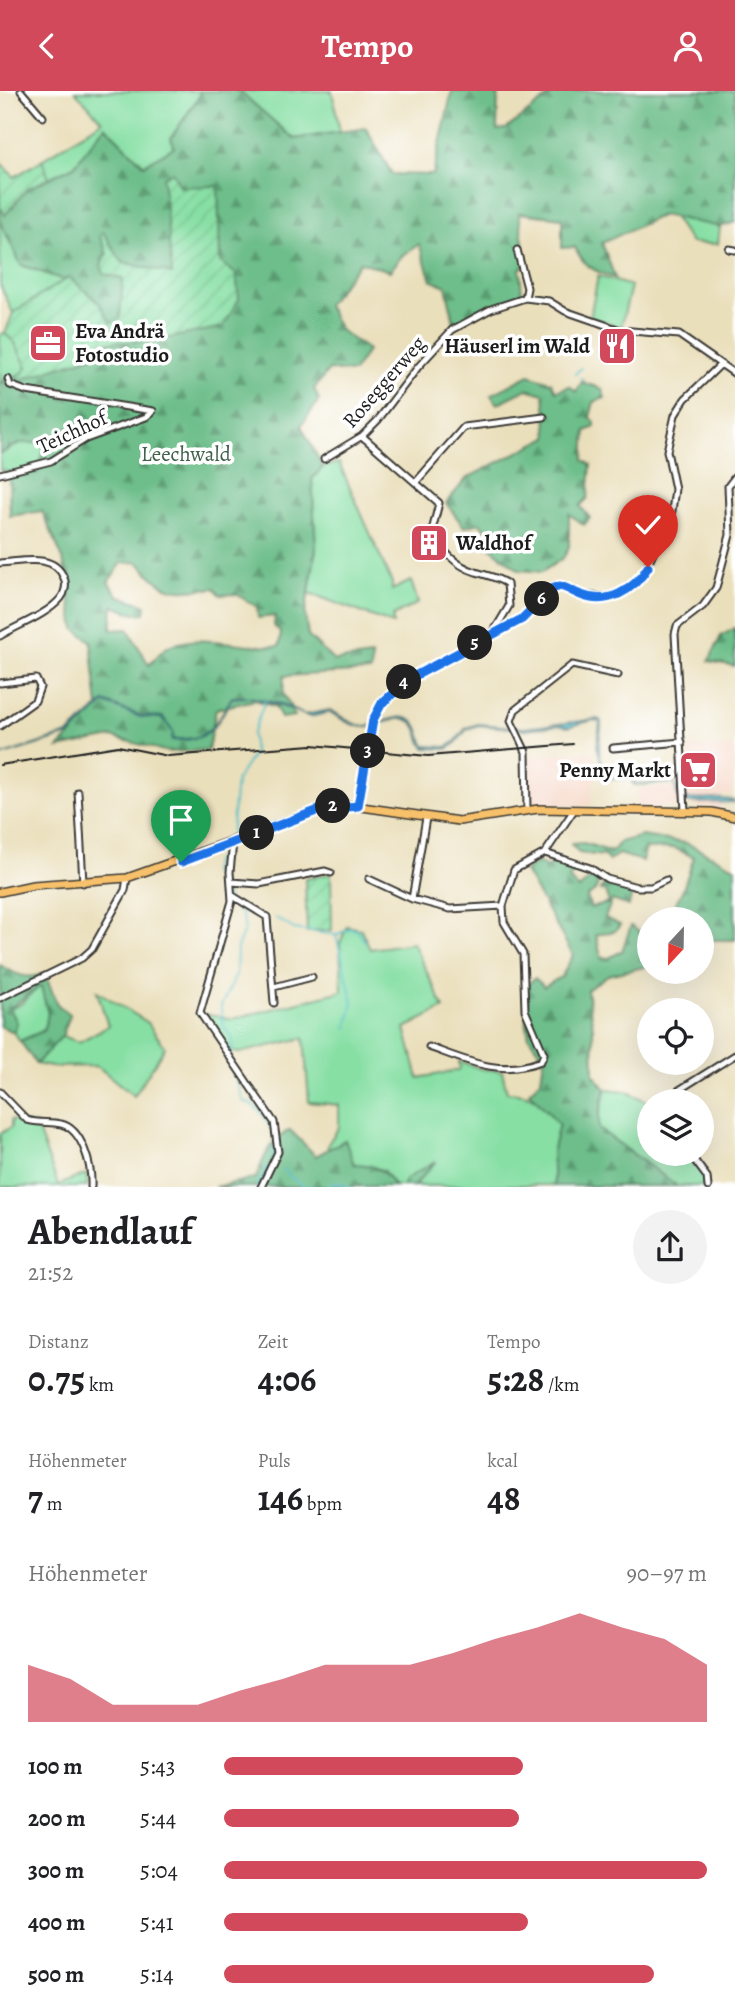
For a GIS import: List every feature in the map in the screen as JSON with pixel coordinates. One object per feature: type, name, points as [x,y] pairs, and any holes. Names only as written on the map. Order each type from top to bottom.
[{"type":"main road","points":[[0,893],[33,884],[127,879],[319,810],[358,806],[426,818],[470,820],[527,810],[685,807],[735,817]]},
{"type":"street","points":[[21,91],[43,117]]},
{"type":"street","points":[[517,250],[527,288],[525,298],[549,301],[565,311],[620,330],[679,335],[735,374]]},
{"type":"street","name":"Roseggerweg","points":[[324,459],[362,436],[452,330],[491,309],[525,298]]},
{"type":"street","points":[[358,806],[373,720],[382,703],[399,686],[522,619],[552,589],[560,586],[594,598],[627,591],[637,584],[648,567],[658,535],[672,511],[675,489],[667,451],[675,415],[685,400],[720,365]]},
{"type":"street","name":"Teichhof","points":[[0,474],[51,461],[86,439],[146,417],[153,411],[137,406],[69,400],[26,391],[10,385],[8,379]]},
{"type":"street","points":[[416,482],[464,427],[544,417]]},
{"type":"street","points":[[362,436],[390,464],[416,482],[439,503],[432,531],[450,557],[461,566],[500,578],[507,585],[509,606],[492,634]]},
{"type":"street","points":[[685,807],[677,626],[710,599],[730,535],[728,493],[735,477]]},
{"type":"street","points":[[730,535],[735,542]]},
{"type":"street","points":[[0,563],[43,560],[56,566],[64,577],[65,588],[56,603],[0,636]]},
{"type":"street","points":[[527,810],[526,752],[512,723],[515,710],[572,665],[618,675]]},
{"type":"street","points":[[0,684],[29,678],[36,679],[40,687],[35,701],[0,726]]},
{"type":"street","points":[[613,748],[682,742]]},
{"type":"street","points":[[78,792],[83,883]]},
{"type":"street","points":[[429,1047],[483,1067],[513,1068],[541,1061],[544,1054],[525,1010],[523,954],[503,922],[503,906],[514,870],[545,853],[574,810]]},
{"type":"street","points":[[412,899],[426,818]]},
{"type":"street","points":[[228,844],[232,902],[200,1013],[274,1122],[278,1151],[261,1187]]},
{"type":"street","points":[[545,853],[590,867],[607,879],[637,887],[651,887],[666,880]]},
{"type":"street","points":[[231,882],[259,884],[325,871],[331,873]]},
{"type":"street","points":[[0,998],[82,958],[102,933],[125,890],[127,879]]},
{"type":"street","points":[[369,879],[412,899],[450,909],[503,906]]},
{"type":"street","points":[[232,902],[267,917],[274,1003]]},
{"type":"street","points":[[274,987],[312,977]]},
{"type":"street","points":[[681,1089],[735,1055]]},
{"type":"street","points":[[0,1092],[27,1120],[60,1124],[74,1132],[86,1156],[91,1187]]},
{"type":"street","points":[[699,1166],[707,1177],[708,1187]]},
{"type":"shaded area","points":[[735,747],[732,795],[721,795],[721,808],[685,805],[638,808],[638,788],[690,787],[689,748]]},
{"type":"shaded area","points":[[592,751],[594,777],[591,805],[529,805],[529,757]]},
{"type":"green space","points":[[75,91],[199,91],[200,95],[171,138],[174,147],[144,165],[105,126],[74,166],[49,178],[42,160],[102,121]]},
{"type":"green space","name":"Leechwald","points":[[199,91],[239,91],[294,139],[366,128],[392,174],[433,175],[452,91],[498,91],[497,130],[506,129],[556,91],[735,91],[735,222],[720,227],[662,215],[602,243],[615,278],[590,267],[575,247],[562,248],[562,218],[519,213],[526,264],[520,269],[522,295],[487,307],[454,323],[446,286],[431,280],[419,244],[401,257],[390,271],[360,262],[327,305],[340,330],[368,350],[353,372],[329,370],[314,389],[319,400],[301,426],[323,467],[312,479],[316,549],[305,614],[308,636],[334,661],[372,656],[371,671],[284,676],[283,694],[293,709],[260,700],[290,709],[295,716],[281,718],[276,707],[255,700],[216,709],[208,750],[168,752],[112,737],[58,748],[98,707],[91,641],[75,629],[63,559],[42,511],[10,516],[9,477],[38,472],[45,447],[41,443],[20,443],[0,454],[0,383],[8,379],[26,378],[95,355],[106,342],[149,342],[220,263],[218,187],[172,274],[122,262],[103,233],[100,236],[107,254],[101,265],[123,278],[120,318],[111,323],[99,303],[69,277],[64,280],[21,265],[0,221],[0,207],[5,215],[27,189],[74,166],[105,126],[144,165],[174,147],[171,138],[200,95]],"holes":[[[138,562],[164,586],[180,590],[215,588],[220,595],[236,594],[257,607],[258,618],[275,616],[274,626],[281,633],[279,646],[209,641],[182,642],[166,647],[149,665],[128,629],[111,630],[113,606],[135,614],[145,613],[146,605],[119,596],[108,582],[122,563]]]},
{"type":"green space","points":[[239,91],[332,91],[340,132],[294,139]]},
{"type":"green space","points":[[42,160],[49,178],[27,189],[5,215],[0,207],[0,162],[14,177]]},
{"type":"green space","points":[[173,172],[180,187],[218,186],[220,262],[236,274],[239,299],[223,327],[149,342],[106,342],[95,355],[26,378],[8,379],[23,373],[27,367],[15,343],[5,333],[13,313],[69,277],[99,303],[111,323],[120,318],[123,279],[104,274],[101,265],[107,254],[100,236],[103,232],[122,262],[172,274],[163,177]]},
{"type":"green space","points":[[672,215],[720,227],[718,244],[691,243]]},
{"type":"green space","points":[[0,221],[21,265],[64,280],[13,313],[0,285]]},
{"type":"green space","points":[[598,276],[631,286],[621,327],[590,317]]},
{"type":"green space","points":[[5,333],[15,343],[27,367],[23,373],[0,383],[0,334]]},
{"type":"green space","points":[[529,375],[551,382],[556,391],[570,386],[576,392],[582,382],[602,389],[605,398],[594,402],[590,417],[595,422],[595,427],[586,431],[584,460],[591,465],[588,498],[580,506],[590,518],[584,525],[569,514],[569,548],[563,558],[542,572],[519,570],[486,544],[488,533],[480,523],[464,527],[446,503],[467,478],[548,437],[544,394],[527,389],[497,404],[491,395]]},
{"type":"green space","points":[[20,443],[41,443],[45,446],[39,472],[9,477],[5,470],[0,471],[0,454]]},
{"type":"green space","points":[[339,463],[392,583],[392,590],[411,581],[418,603],[393,616],[393,624],[309,593],[316,549],[312,479],[323,467]]},
{"type":"green space","points":[[735,628],[735,666],[709,661],[721,636]]},
{"type":"green space","points":[[642,836],[686,843],[735,867],[735,940],[714,940],[714,907],[674,907],[694,857],[674,848],[646,849],[642,861],[618,854],[609,861],[604,856],[579,853],[571,844],[584,843],[612,852],[620,842]]},
{"type":"green space","points":[[556,859],[576,870],[569,879],[579,889],[594,875],[600,879],[595,891],[587,897],[591,908],[609,903],[605,891],[600,890],[606,881],[632,891],[629,906],[612,900],[605,918],[620,925],[615,931],[596,935],[601,957],[609,958],[622,951],[631,926],[637,930],[637,969],[608,975],[587,990],[593,1028],[594,1075],[606,1089],[599,1115],[599,1129],[637,1157],[637,1166],[650,1166],[677,1186],[552,1186],[552,1153],[559,1124],[529,1092],[541,1080],[544,1058],[529,1037],[526,1020],[529,983],[535,978],[544,987],[562,976],[573,955],[525,871],[538,862],[547,868]]},
{"type":"green space","points":[[331,873],[332,930],[307,932],[305,879]]},
{"type":"green space","points":[[347,926],[361,929],[370,949],[413,943],[444,1008],[405,1028],[418,1078],[460,1070],[459,1061],[481,1069],[502,1071],[507,1092],[525,1094],[538,1100],[553,1116],[559,1124],[552,1153],[554,1185],[414,1186],[433,1162],[402,1186],[395,1186],[383,1170],[354,1164],[327,1152],[328,1144],[339,1127],[339,1105],[309,1102],[304,1038],[239,1053],[226,1050],[205,1014],[233,1019],[342,991],[340,943]]},
{"type":"green space","points":[[0,965],[16,974],[27,976],[45,973],[57,1004],[70,1015],[62,1036],[36,1064],[20,1041],[43,1031],[48,1014],[41,986],[10,1008],[17,1023],[13,1032],[0,1026]]},
{"type":"green space","points":[[41,985],[48,1014],[43,1031],[20,1041],[13,1032],[17,1023],[10,1009],[21,1004]]},
{"type":"green space","points":[[97,991],[147,1022],[165,1047],[134,1096],[97,1066],[51,1067],[36,1064],[62,1036],[79,1042],[108,1026]]},
{"type":"green space","points":[[606,1089],[625,1091],[637,1096],[637,1157],[599,1129],[599,1115]]},
{"type":"green space","points":[[11,1120],[36,1125],[58,1185],[87,1174],[87,1187],[0,1187],[0,1134],[11,1127]]},
{"type":"green space","points":[[290,1130],[316,1156],[345,1140],[354,1164],[378,1169],[395,1186],[402,1186],[406,1179],[436,1161],[414,1186],[215,1187],[256,1178],[268,1150]]},
{"type":"green space","points":[[650,1166],[697,1166],[707,1177],[703,1178],[705,1186],[677,1186]]},
{"type":"water","points":[[232,697],[249,697],[232,698],[215,725],[210,731],[203,736],[195,739],[172,740],[173,732],[173,739],[203,734],[215,724]]},
{"type":"water","points":[[249,697],[283,704],[300,713],[283,706]]},
{"type":"water","points":[[104,702],[141,716],[163,717],[173,732],[162,718],[140,717],[105,703],[69,735],[0,756],[68,734]]},
{"type":"water","points":[[330,710],[350,722],[365,726],[396,718],[408,719],[418,727],[425,746],[446,747],[454,743],[466,728],[478,724],[524,728],[598,719],[601,721],[599,752],[608,778],[630,776],[636,784],[674,782],[680,797],[735,802],[689,803],[678,797],[674,783],[634,785],[629,778],[607,779],[597,747],[600,722],[593,720],[568,727],[559,725],[524,729],[478,725],[467,729],[455,744],[447,749],[425,748],[415,726],[407,720],[395,719],[365,727],[350,723],[330,712],[310,717],[305,715]]},
{"type":"waterway","points":[[575,374],[581,368]]},
{"type":"waterway","points":[[231,836],[236,781],[254,753],[252,735],[265,701]]},
{"type":"waterway","points":[[228,845],[214,863],[212,872],[224,886],[228,903],[241,913],[245,928],[237,948],[236,975],[221,1006],[223,1025],[233,1039],[231,1056]]},
{"type":"waterway","points":[[276,918],[294,929],[336,935],[353,1002],[347,1028]]},
{"type":"waterway","points":[[336,935],[351,928],[357,930],[365,941]]},
{"type":"waterway","points":[[230,1061],[243,1101],[259,1110],[274,1137]]},
{"type":"waterway","points":[[273,1158],[275,1143]]},
{"type":"waterway","points":[[257,1187],[268,1166]]},
{"type":"waterway","points":[[283,1170],[302,1186],[316,1187]]},
{"type":"waterway","points":[[325,1187],[338,1183],[350,1187]]},
{"type":"tram line","points":[[0,765],[118,746],[168,756],[312,745],[428,756],[573,744]]},
{"type":"place","name":"Eva Andrä Fotostudio","points":[[48,343]]},
{"type":"place","name":"Häuserl im Wald","points":[[617,346]]},
{"type":"place","name":"Waldhof","points":[[429,543]]},
{"type":"place","name":"Penny Markt","points":[[698,770]]},
{"type":"route","points":[[181,862],[328,807],[358,806],[373,720],[382,703],[399,686],[461,649],[522,619],[552,589],[560,586],[581,595],[607,597],[627,591],[637,584],[648,567]]}]
